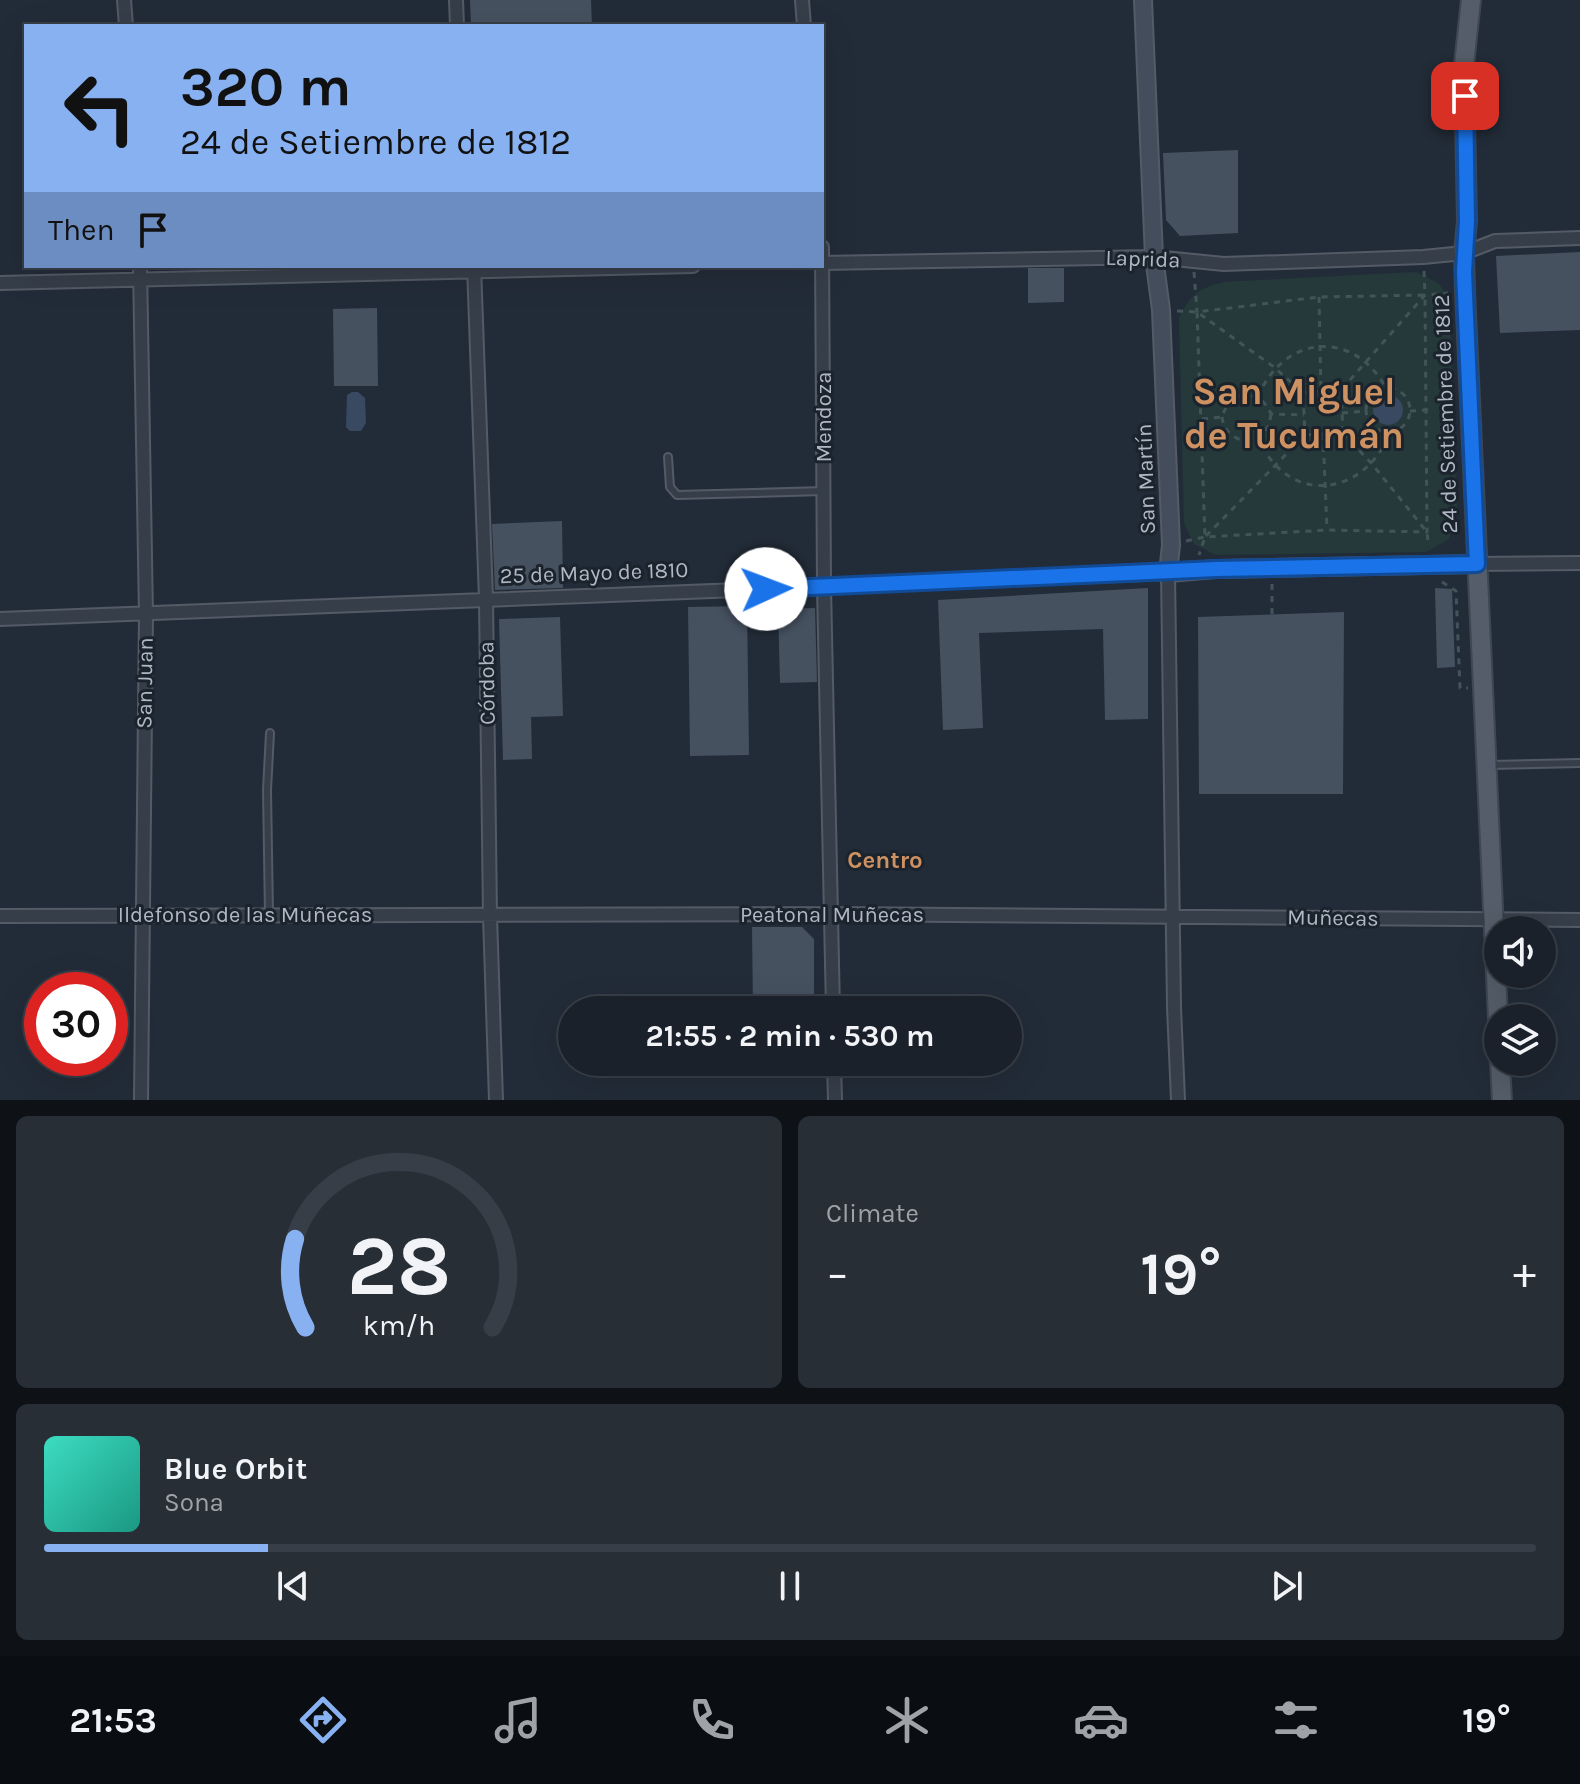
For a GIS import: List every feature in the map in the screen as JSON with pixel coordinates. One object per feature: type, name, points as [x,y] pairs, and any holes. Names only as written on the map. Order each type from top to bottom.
[{"type":"main road","name":"San Martín","points":[[1143,0],[1154,257],[1161,310],[1171,545],[1168,573]]},
{"type":"main road","name":"24 de Setiembre de 1812","points":[[1471,0],[1464,65],[1467,221],[1464,253],[1493,916]]},
{"type":"main road","name":"25 de Mayo de 1810","points":[[1168,573],[1477,564]]},
{"type":"main road","points":[[1501,1076],[1502,1100]]},
{"type":"street","points":[[124,0],[126,24]]},
{"type":"street","points":[[456,0],[457,24]]},
{"type":"street","points":[[802,0],[804,24]]},
{"type":"street","name":"Laprida","points":[[824,263],[1154,257],[1224,264],[1423,257],[1464,253],[1495,241],[1580,238]]},
{"type":"street","name":"San Juan","points":[[140,268],[146,615],[141,1100]]},
{"type":"street","points":[[0,283],[547,268]]},
{"type":"street","name":"Mendoza","points":[[823,268],[824,587],[833,996]]},
{"type":"street","name":"Córdoba","points":[[474,269],[486,599],[496,1100]]},
{"type":"street","points":[[1477,564],[1580,563]]},
{"type":"street","name":"25 de Mayo de 1810","points":[[0,619],[1168,573]]},
{"type":"street","name":"San Martín","points":[[1168,573],[1178,1100]]},
{"type":"street","name":"Ildefonso de las Muñecas","points":[[0,916],[490,916]]},
{"type":"street","name":"Peatonal Muñecas","points":[[490,916],[1174,916]]},
{"type":"street","name":"Muñecas","points":[[1174,916],[1484,920]]},
{"type":"street","name":"Muñecas","points":[[1556,920],[1580,920]]},
{"type":"street","points":[[834,1076],[835,1100]]},
{"type":"lane","points":[[668,457],[670,487],[677,495],[824,491]]},
{"type":"lane","points":[[269,915],[267,790],[270,733]]},
{"type":"lane","points":[[1487,765],[1580,763]]},
{"type":"path","points":[[1423,257],[1428,541]]},
{"type":"path","points":[[1193,261],[1205,537]]},
{"type":"path","points":[[1161,310],[1197,312],[1319,297],[1425,295]]},
{"type":"path","points":[[1197,312],[1274,367],[1303,393],[1321,392],[1341,390],[1425,295]]},
{"type":"path","points":[[1319,297],[1321,392]]},
{"type":"path","points":[[1258,397],[1263,382],[1274,367],[1303,350],[1320,347],[1336,348],[1366,362],[1386,388]]},
{"type":"path","points":[[1259,439],[1274,465],[1298,480],[1325,485],[1359,475],[1383,449],[1390,432],[1404,424],[1410,411],[1409,403],[1401,392],[1386,388],[1370,397],[1366,411],[1372,424],[1390,432]]},
{"type":"path","points":[[1341,390],[1343,433],[1427,532]]},
{"type":"path","points":[[1303,393],[1305,435]]},
{"type":"path","points":[[1245,395],[1258,397],[1267,404],[1271,414],[1269,425],[1259,439],[1244,441],[1234,438],[1222,423],[1225,408],[1245,395]]},
{"type":"path","points":[[1410,411],[1428,410]]},
{"type":"path","points":[[1342,413],[1366,411]]},
{"type":"path","points":[[1271,414],[1304,415]]},
{"type":"path","points":[[1202,419],[1222,417]]},
{"type":"path","points":[[1205,537],[1305,435],[1343,433]]},
{"type":"path","points":[[1323,434],[1327,530]]},
{"type":"path","points":[[1205,537],[1327,530],[1427,532]]},
{"type":"path","points":[[1272,568],[1272,614]]},
{"type":"path","points":[[1442,582],[1456,591],[1460,688],[1484,690]]},
{"type":"green space","points":[[1416,272],[1438,283],[1449,297],[1457,509],[1449,539],[1426,552],[1216,555],[1194,544],[1184,523],[1179,318],[1191,298],[1208,287],[1224,282]]},
{"type":"water","points":[[358,392],[365,398],[366,423],[361,431],[350,431],[346,427],[347,395]]},
{"type":"water","points":[[1388,395],[1399,399],[1403,410],[1399,421],[1388,425],[1377,421],[1373,410],[1377,399]]},
{"type":"building","points":[[470,0],[591,0],[592,24],[471,24]]},
{"type":"building","points":[[1238,150],[1238,233],[1180,236],[1166,220],[1163,153]]},
{"type":"building","points":[[1580,252],[1580,330],[1500,333],[1496,256]]},
{"type":"building","points":[[1028,268],[1064,268],[1064,302],[1028,303]]},
{"type":"building","points":[[377,308],[378,386],[334,386],[333,309]]},
{"type":"building","points":[[562,521],[563,588],[495,590],[492,524]]},
{"type":"building","points":[[1148,588],[1148,719],[1105,720],[1103,629],[979,633],[983,728],[943,730],[938,600]]},
{"type":"building","points":[[1435,588],[1452,589],[1455,667],[1437,668]]},
{"type":"building","points":[[747,606],[749,755],[690,756],[688,607]]},
{"type":"building","points":[[815,608],[817,682],[780,683],[778,609]]},
{"type":"building","points":[[1344,612],[1343,794],[1199,794],[1198,617]]},
{"type":"building","points":[[560,617],[563,716],[531,717],[532,759],[503,760],[499,619]]},
{"type":"building","points":[[752,927],[802,927],[814,939],[814,996],[753,996]]},
{"type":"district","name":"San Miguel de Tucumán","points":[[1294,413]]},
{"type":"district","name":"Centro","points":[[885,860]]},
{"type":"route","points":[[766,589],[1216,569],[1477,564],[1464,272],[1467,221],[1465,96]]}]
